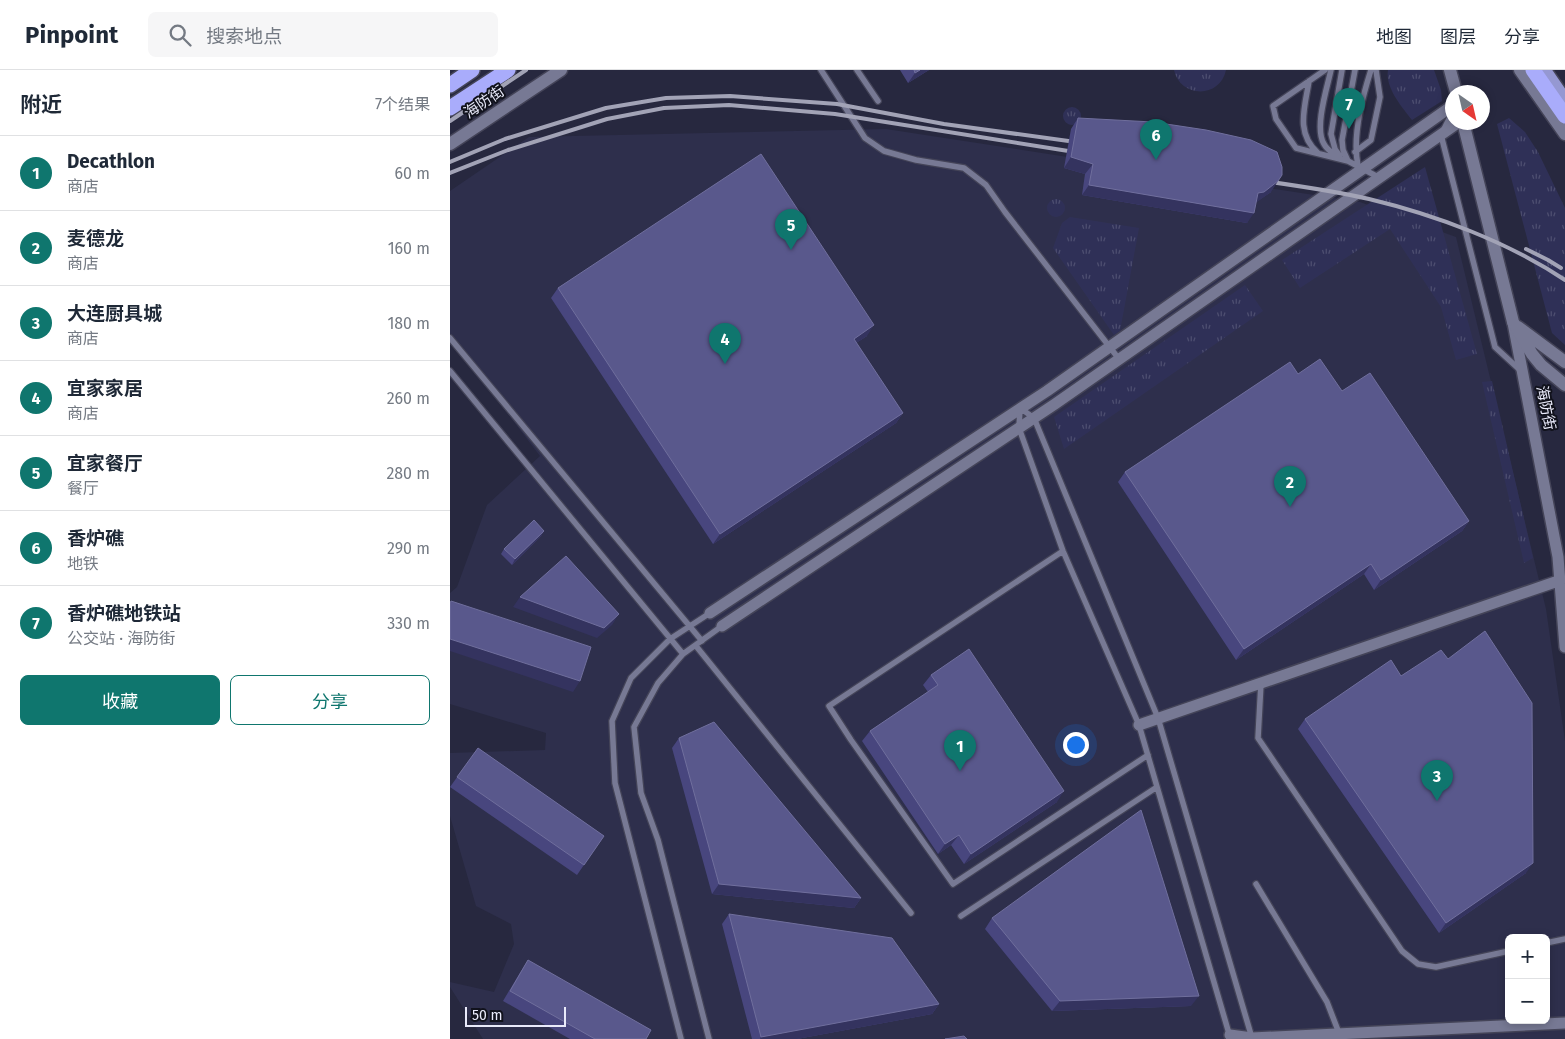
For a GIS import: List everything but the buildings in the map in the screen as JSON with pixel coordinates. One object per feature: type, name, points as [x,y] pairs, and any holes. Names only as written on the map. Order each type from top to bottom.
[{"type":"highway","points":[[450,85],[472,70]]},
{"type":"highway","points":[[1533,70],[1565,116]]},
{"type":"highway","points":[[450,108],[506,71]]},
{"type":"main road","points":[[1545,70],[1565,99]]},
{"type":"street","name":"海防街","points":[[450,144],[561,70]]},
{"type":"street","points":[[1450,70],[1454,85]]},
{"type":"street","points":[[1520,70],[1565,134]]},
{"type":"street","points":[[710,613],[1020,408],[1109,347],[1361,167],[1445,111]]},
{"type":"street","points":[[722,626],[1034,418],[1449,130]]},
{"type":"street","name":"海防街","points":[[1463,130],[1512,322],[1563,575],[1565,647]]},
{"type":"street","points":[[1512,322],[1565,362]]},
{"type":"street","points":[[1512,322],[1541,365],[1565,385]]},
{"type":"street","points":[[1139,725],[1563,575]]},
{"type":"street","points":[[1230,1037],[1252,1038],[1565,1022]]},
{"type":"lane","points":[[821,70],[865,138],[884,151],[916,160],[964,168],[986,185],[1119,359]]},
{"type":"lane","points":[[857,70],[878,101]]},
{"type":"lane","points":[[1325,70],[1273,106],[1276,119],[1296,148],[1345,160]]},
{"type":"lane","points":[[1331,70],[1319,132],[1324,144],[1329,150],[1345,160],[1380,178]]},
{"type":"lane","points":[[1342,70],[1331,134],[1335,150],[1345,160]]},
{"type":"lane","points":[[1345,160],[1342,140],[1355,70]]},
{"type":"lane","points":[[1361,167],[1355,152],[1359,118],[1371,70]]},
{"type":"lane","points":[[1355,152],[1371,140],[1380,97],[1376,70]]},
{"type":"lane","points":[[1309,80],[1303,123],[1307,141],[1320,154]]},
{"type":"lane","points":[[1445,127],[1441,135],[1495,347],[1522,372]]},
{"type":"lane","points":[[450,338],[702,642]]},
{"type":"lane","points":[[450,371],[683,654]]},
{"type":"lane","points":[[1020,408],[1034,418],[1158,718],[1252,1038]]},
{"type":"lane","points":[[1020,408],[1019,428],[1063,551],[1139,725],[1230,1037]]},
{"type":"lane","points":[[1063,551],[829,706],[952,884],[1148,756]]},
{"type":"lane","points":[[680,1039],[615,783],[612,721],[631,678],[670,639],[710,613]]},
{"type":"lane","points":[[708,1039],[658,840],[641,793],[634,727],[658,683],[683,654],[722,626]]},
{"type":"lane","points":[[696,646],[911,913]]},
{"type":"lane","points":[[1261,683],[1258,738],[1402,951],[1418,964],[1436,967],[1505,952]]},
{"type":"lane","points":[[961,916],[1157,787]]},
{"type":"lane","points":[[1256,884],[1328,1002],[1339,1033]]},
{"type":"lane","points":[[1550,943],[1565,940]]},
{"type":"shaded area","points":[[886,129],[1360,202],[1456,237],[1546,609],[1565,741],[1565,1039],[483,1039],[450,987],[450,982],[494,992],[514,944],[511,924],[476,906],[450,816],[450,753],[545,750],[546,733],[450,704],[450,593],[457,587],[487,505],[540,456],[450,338],[450,191],[529,137]]},
{"type":"green space","points":[[1174,70],[1226,70],[1216,86],[1200,91],[1184,86]]},
{"type":"green space","points":[[1388,70],[1434,70],[1441,90],[1442,101],[1412,120],[1399,103],[1389,84]]},
{"type":"green space","points":[[1068,107],[1076,107],[1081,112],[1079,123],[1068,125],[1063,120],[1063,112]]},
{"type":"green space","points":[[1509,118],[1525,132],[1538,152],[1565,208],[1565,345],[1552,333],[1497,124]]},
{"type":"green space","points":[[1425,167],[1477,354],[1456,360],[1441,307],[1390,229],[1300,288],[1282,260]]},
{"type":"green space","points":[[1052,199],[1060,199],[1065,204],[1063,215],[1052,217],[1047,212],[1047,204]]},
{"type":"green space","points":[[1070,217],[1139,228],[1120,331],[1114,335],[1053,248],[1062,223]]},
{"type":"green space","points":[[1245,285],[1263,311],[1064,449],[1054,417]]},
{"type":"green space","points":[[1492,381],[1533,558],[1524,563],[1482,382]]},
{"type":"railway","points":[[450,121],[526,70]]},
{"type":"railway","points":[[450,162],[505,139],[606,108],[666,98],[730,96],[837,104],[944,124],[1083,143]]},
{"type":"railway","points":[[450,173],[508,150],[607,119],[664,108],[729,105],[835,114],[1081,153]]},
{"type":"railway","points":[[1264,181],[1356,196],[1420,213],[1496,242],[1543,266],[1565,280]]},
{"type":"railway","points":[[1526,249],[1561,268]]},
{"type":"place","name":"香炉礁地铁站","points":[[1349,129]]},
{"type":"place","name":"香炉礁","points":[[1156,160]]},
{"type":"place","name":"宜家餐厅","points":[[791,250]]},
{"type":"place","name":"宜家家居","points":[[725,364]]},
{"type":"place","name":"麦德龙","points":[[1290,507]]},
{"type":"place","name":"Decathlon","points":[[960,771]]},
{"type":"place","name":"大连厨具城","points":[[1437,801]]}]
